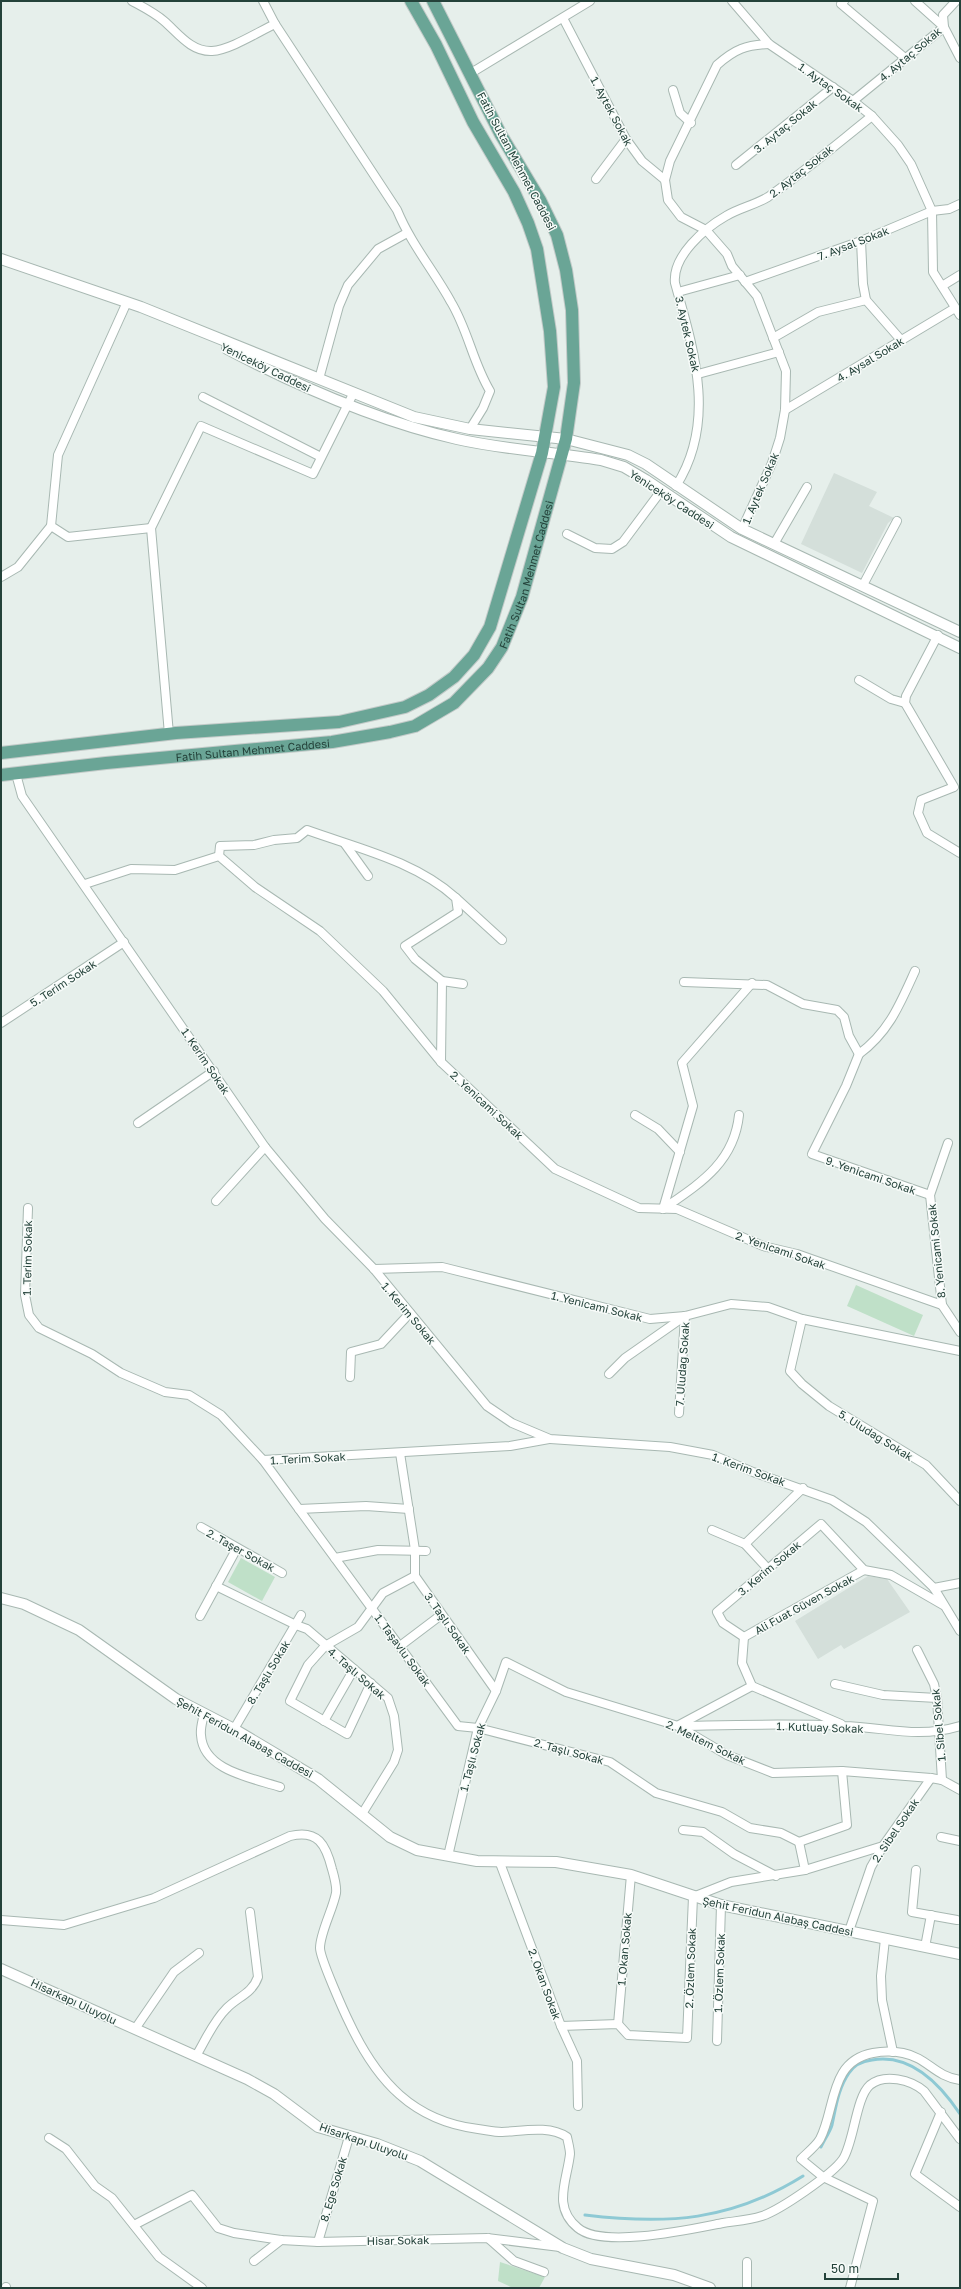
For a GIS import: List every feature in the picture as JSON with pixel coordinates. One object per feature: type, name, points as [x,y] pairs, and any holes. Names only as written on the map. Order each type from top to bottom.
[{"type":"main road","name":"Fatih Sultan Mehmet Caddesi","points":[[1,753],[169,734],[339,722],[405,707],[429,695],[454,677],[474,655],[490,627],[542,453],[554,387],[550,331],[537,250],[514,192],[473,122],[436,45],[411,1]]},
{"type":"main road","name":"Fatih Sultan Mehmet Caddesi","points":[[1,776],[106,762],[332,742],[415,726],[454,703],[473,685],[502,647],[522,597],[566,439],[574,383],[572,310],[566,270],[553,228],[540,200],[501,135],[471,73],[433,1]]},
{"type":"street","points":[[132,1],[164,20],[186,42],[199,50],[213,51],[220,49],[275,24]]},
{"type":"street","points":[[263,1],[275,24],[397,210],[407,233],[452,303],[479,374],[490,391],[483,408],[470,429]]},
{"type":"street","points":[[471,73],[590,1]]},
{"type":"street","name":"1. Aytaç Sokak","points":[[732,1],[770,44],[833,88],[853,100],[872,116],[898,145],[911,164],[932,211],[933,272],[960,315]]},
{"type":"street","points":[[915,1],[944,27],[960,58]]},
{"type":"street","name":"4. Aytaç Sokak","points":[[853,100],[944,27],[943,15],[956,1]]},
{"type":"street","points":[[842,3],[906,58]]},
{"type":"street","name":"1. Aytek Sokak","points":[[564,18],[626,139],[642,161],[665,180],[668,200],[681,217],[706,230],[727,254],[732,266],[757,296],[780,352],[786,371],[785,410],[780,438],[772,463],[742,530]]},
{"type":"street","points":[[665,180],[670,161],[691,123],[717,66],[730,54],[750,45],[770,44]]},
{"type":"street","name":"3. Aytaç Sokak","points":[[736,165],[833,88]]},
{"type":"street","points":[[673,90],[680,113],[691,123]]},
{"type":"street","name":"2. Aytaç Sokak","points":[[674,274],[682,257],[706,230],[726,216],[767,198],[872,116]]},
{"type":"street","points":[[596,179],[626,139]]},
{"type":"street","name":"7. Aysal Sokak","points":[[678,292],[742,279],[861,241],[932,211],[949,209],[960,204]]},
{"type":"street","points":[[319,379],[339,306],[348,285],[378,249],[407,233]]},
{"type":"street","points":[[861,241],[863,284],[866,300],[901,340]]},
{"type":"street","points":[[1,259],[127,302],[212,336]]},
{"type":"street","name":"3. Aytek Sokak","points":[[674,274],[694,351],[698,374],[698,421],[695,443],[688,468],[676,486]]},
{"type":"street","points":[[942,286],[960,275]]},
{"type":"street","points":[[773,338],[818,312],[866,300]]},
{"type":"street","points":[[1,577],[18,568],[51,526],[58,455],[127,302]]},
{"type":"street","name":"4. Aysal Sokak","points":[[785,410],[955,308]]},
{"type":"street","name":"Yeniceköy Caddesi","points":[[212,336],[353,394],[414,417],[470,429],[566,439],[628,454],[646,464],[742,530],[863,585],[960,632]]},
{"type":"street","name":"Yeniceköy Caddesi","points":[[212,336],[216,343],[279,376],[348,405],[458,439],[542,453],[601,460],[624,467],[731,537],[938,635],[960,648]]},
{"type":"street","points":[[698,374],[780,352]]},
{"type":"street","points":[[169,734],[151,528],[201,426],[313,474],[353,394]]},
{"type":"street","points":[[203,397],[321,457]]},
{"type":"street","points":[[774,544],[807,488]]},
{"type":"street","points":[[566,534],[595,548],[612,549],[622,542],[661,491]]},
{"type":"street","points":[[863,585],[896,521]]},
{"type":"street","points":[[51,526],[68,537],[151,528]]},
{"type":"street","points":[[896,616],[901,603]]},
{"type":"street","points":[[938,635],[906,696],[906,703],[954,787],[920,800],[918,812],[928,833],[960,853]]},
{"type":"street","points":[[859,680],[891,699],[906,703]]},
{"type":"street","name":"1. Kerim Sokak","points":[[16,774],[22,796],[85,884],[265,1147],[325,1219],[374,1269],[487,1406],[512,1423],[550,1438],[670,1447],[713,1455],[753,1472],[803,1488],[832,1500],[866,1522],[934,1588],[960,1631]]},
{"type":"street","points":[[85,884],[131,869],[175,870],[219,856],[220,846],[254,846],[274,840],[297,838],[307,830],[403,865],[429,878],[456,898],[502,940]]},
{"type":"street","points":[[345,844],[368,876]]},
{"type":"street","name":"2. Yenicami Sokak","points":[[219,856],[255,887],[320,932],[383,991],[441,1062],[555,1169],[639,1208],[677,1210],[763,1246],[797,1254],[942,1305]]},
{"type":"street","points":[[456,898],[458,912],[405,946],[415,959],[442,981],[463,984]]},
{"type":"street","name":"5. Terim Sokak","points":[[1,1023],[124,942]]},
{"type":"street","points":[[684,982],[752,983],[767,985],[803,1004],[837,1010],[844,1017],[849,1036],[859,1054],[875,1043],[884,1032],[915,971]]},
{"type":"street","points":[[441,1062],[442,981]]},
{"type":"street","points":[[663,1209],[693,1106],[682,1063],[752,983]]},
{"type":"street","name":"9. Yenicami Sokak","points":[[859,1054],[846,1086],[812,1154],[930,1195]]},
{"type":"street","points":[[138,1123],[214,1071]]},
{"type":"street","points":[[635,1115],[658,1129],[680,1152]]},
{"type":"street","points":[[663,1209],[700,1183],[723,1160],[738,1131],[739,1115]]},
{"type":"street","name":"8. Yenicami Sokak","points":[[948,1143],[930,1195],[942,1305],[960,1332]]},
{"type":"street","points":[[216,1201],[265,1147]]},
{"type":"street","name":"1. Terim Sokak","points":[[28,1208],[25,1295],[29,1315],[40,1328],[92,1354],[121,1373],[165,1392],[189,1395],[222,1415],[263,1460],[510,1446],[550,1438]]},
{"type":"street","name":"1. Yenicami Sokak","points":[[374,1269],[442,1267],[650,1319],[686,1316],[731,1304],[768,1307],[802,1318],[960,1351]]},
{"type":"street","points":[[350,1377],[351,1352],[380,1344],[410,1313]]},
{"type":"street","points":[[609,1374],[625,1358],[686,1316]]},
{"type":"street","name":"7. Uludağ Sokak","points":[[679,1413],[686,1316]]},
{"type":"street","name":"5. Uludağ Sokak","points":[[802,1318],[790,1371],[802,1384],[830,1406],[926,1465],[960,1501]]},
{"type":"street","points":[[371,1683],[348,1734],[290,1701],[308,1665],[325,1646],[358,1626],[382,1593],[415,1576],[415,1550],[400,1453]]},
{"type":"street","name":"1. Taşavlu Sokak","points":[[263,1460],[458,1726],[478,1728]]},
{"type":"street","points":[[745,1544],[803,1488]]},
{"type":"street","points":[[299,1509],[366,1506],[408,1509]]},
{"type":"street","name":"3. Kerim Sokak","points":[[744,1637],[724,1623],[717,1612],[821,1524],[864,1570]]},
{"type":"street","name":"2. Taşer Sokak","points":[[200,1527],[282,1573]]},
{"type":"street","points":[[712,1530],[745,1544],[768,1569]]},
{"type":"street","points":[[200,1616],[237,1548]]},
{"type":"street","points":[[335,1558],[378,1550],[426,1551]]},
{"type":"street","points":[[864,1570],[891,1575],[946,1606]]},
{"type":"street","name":"Ali Fuat Güven Sokak","points":[[744,1637],[864,1570]]},
{"type":"street","name":"3. Taşlı Sokak","points":[[415,1576],[441,1615],[496,1691]]},
{"type":"street","points":[[934,1588],[960,1583]]},
{"type":"street","name":"4. Taşlı Sokak","points":[[216,1586],[307,1629],[325,1646],[388,1698],[394,1716],[398,1750],[387,1776],[362,1814]]},
{"type":"street","name":"Şehit Feridun Alabaş Caddesi","points":[[1,1598],[24,1604],[79,1630],[176,1699],[234,1729],[318,1779],[390,1837],[417,1850],[477,1861],[500,1863],[556,1862],[631,1875],[693,1897],[721,1905],[960,1954]]},
{"type":"street","name":"8. Taşlı Sokak","points":[[234,1729],[301,1615]]},
{"type":"street","points":[[400,1646],[441,1615]]},
{"type":"street","points":[[744,1637],[742,1663],[752,1686],[844,1726]]},
{"type":"street","name":"1. Sibel Sokak","points":[[917,1650],[934,1684],[937,1698],[942,1780]]},
{"type":"street","name":"1. Taşlı Sokak","points":[[448,1856],[478,1728],[496,1691],[506,1662]]},
{"type":"street","name":"2. Meltem Sokak","points":[[506,1662],[566,1692],[678,1726],[728,1755],[773,1773],[842,1771],[931,1778],[942,1780],[960,1790]]},
{"type":"street","points":[[324,1721],[354,1669]]},
{"type":"street","points":[[835,1684],[883,1695],[937,1698]]},
{"type":"street","points":[[678,1726],[752,1686]]},
{"type":"street","points":[[204,1713],[201,1735],[205,1749],[212,1760],[225,1768],[280,1787]]},
{"type":"street","name":"1. Kutluay Sokak","points":[[678,1726],[844,1726],[910,1733],[939,1732],[960,1726]]},
{"type":"street","name":"2. Taşlı Sokak","points":[[478,1728],[610,1762],[656,1793],[722,1812],[750,1828],[781,1833],[799,1842]]},
{"type":"street","points":[[805,1870],[799,1842],[847,1825],[842,1771]]},
{"type":"street","name":"2. Sibel Sokak","points":[[849,1931],[871,1868],[883,1846],[931,1778]]},
{"type":"street","points":[[683,1830],[703,1832],[734,1854],[776,1876]]},
{"type":"street","points":[[1,1920],[64,1925],[154,1898],[290,1836],[303,1833],[323,1843],[330,1860],[336,1892],[320,1948],[350,2024],[369,2060],[388,2085],[411,2106],[441,2121],[464,2128],[500,2132],[558,2131],[567,2136],[570,2153],[562,2202],[567,2215],[578,2228],[597,2235],[624,2238],[659,2236],[762,2216],[792,2199],[823,2177],[843,2159],[866,2091],[875,2083],[892,2079],[917,2085],[941,2112],[960,2138]]},
{"type":"street","points":[[941,1837],[960,1841]]},
{"type":"street","points":[[693,1897],[731,1882],[776,1876],[805,1870],[883,1846]]},
{"type":"street","name":"2. Okan Sokak","points":[[500,1863],[561,2026],[618,2024]]},
{"type":"street","points":[[916,1870],[912,1912],[957,1920]]},
{"type":"street","name":"1. Okan Sokak","points":[[618,2024],[631,1875]]},
{"type":"street","name":"2. Özlem Sokak","points":[[618,2024],[628,2035],[687,2038],[693,1897]]},
{"type":"street","name":"1. Özlem Sokak","points":[[717,2041],[721,1905]]},
{"type":"street","points":[[196,2056],[211,2030],[226,2009],[247,1995],[256,1984],[258,1977],[250,1912]]},
{"type":"street","points":[[925,1947],[930,1915]]},
{"type":"street","points":[[885,1939],[881,1976],[882,2000],[893,2052]]},
{"type":"street","points":[[135,2029],[174,1972],[199,1954]]},
{"type":"street","name":"Hisarkapı Uluyolu","points":[[1,1969],[196,2056],[274,2094],[318,2127],[377,2144],[420,2162],[563,2248],[590,2259],[674,2275],[710,2288]]},
{"type":"street","points":[[561,2026],[577,2061],[578,2106]]},
{"type":"street","points":[[850,2288],[873,2201],[823,2177],[801,2159],[820,2140],[830,2103],[842,2073],[854,2058],[882,2052],[893,2052],[922,2058],[940,2074],[960,2080]]},
{"type":"street","points":[[941,2112],[915,2174],[960,2207]]},
{"type":"street","name":"8. Ege Sokak","points":[[318,2242],[349,2137]]},
{"type":"street","points":[[49,2138],[66,2149],[95,2186],[112,2198],[159,2257],[202,2288]]},
{"type":"street","name":"Hisar Sokak","points":[[134,2225],[192,2195],[218,2228],[234,2233],[281,2240],[318,2242],[487,2238],[563,2248]]},
{"type":"street","points":[[487,2238],[514,2261],[544,2272]]},
{"type":"street","points":[[254,2261],[281,2240]]},
{"type":"street","points":[[747,2262],[747,2288]]},
{"type":"shaded area","points":[[834,473],[877,492],[869,506],[894,518],[888,523],[862,573],[801,544]]},
{"type":"shaded area","points":[[868,1576],[887,1579],[910,1612],[844,1649],[841,1645],[818,1659],[795,1621]]},
{"type":"green space","points":[[856,1285],[923,1315],[914,1336],[847,1306]]},
{"type":"green space","points":[[241,1558],[275,1577],[262,1601],[228,1582]]},
{"type":"green space","points":[[500,2262],[545,2277],[539,2288],[513,2288],[498,2281]]},
{"type":"waterway","points":[[821,2147],[831,2128],[842,2085],[849,2073],[863,2062],[886,2059],[899,2061],[912,2066],[934,2082],[960,2114]]},
{"type":"waterway","points":[[585,2215],[644,2219],[671,2219],[698,2216],[724,2211],[750,2202],[776,2191],[803,2176]]}]
